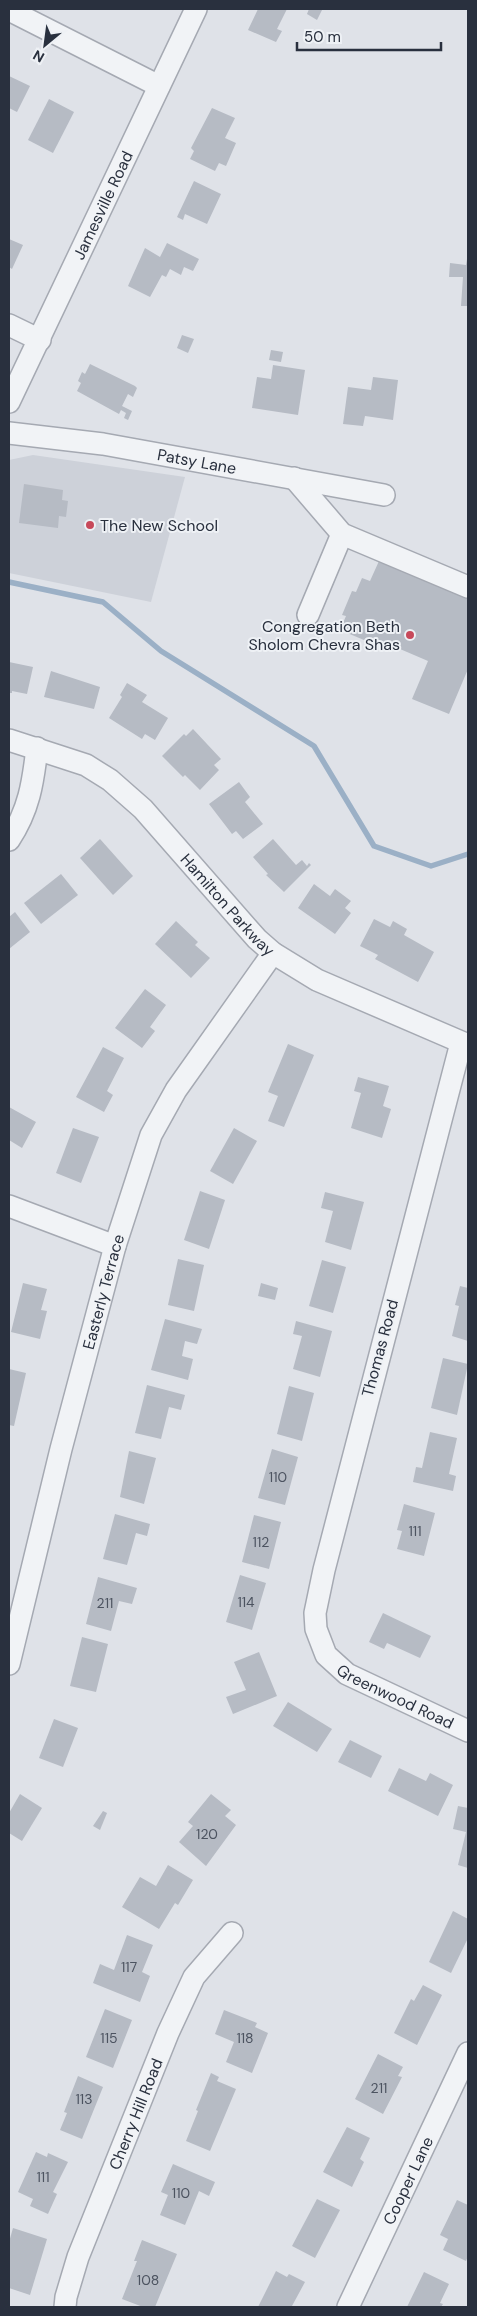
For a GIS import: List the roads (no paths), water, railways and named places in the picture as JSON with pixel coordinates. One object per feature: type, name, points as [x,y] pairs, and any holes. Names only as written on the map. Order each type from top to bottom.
[{"type":"street","name":"Jamesville Road","points":[[9,402],[196,9]]},
{"type":"street","points":[[9,10],[159,86]]},
{"type":"street","points":[[9,325],[40,340]]},
{"type":"street","name":"Patsy Lane","points":[[9,433],[103,444],[384,495]]},
{"type":"street","points":[[294,478],[342,534],[468,587]]},
{"type":"street","points":[[308,615],[342,534]]},
{"type":"street","name":"Hamilton Parkway","points":[[9,740],[86,765],[117,786],[143,809],[257,939],[273,952],[317,980],[464,1044]]},
{"type":"street","points":[[9,840],[19,825],[31,793],[37,748]]},
{"type":"street","name":"Easterly Terrace","points":[[9,1664],[61,1449],[116,1246],[151,1136],[176,1090],[273,952]]},
{"type":"street","name":"Thomas Road","points":[[326,1655],[316,1629],[315,1613],[324,1570],[464,1044]]},
{"type":"street","points":[[9,1206],[116,1246]]},
{"type":"street","name":"Greenwood Road","points":[[326,1655],[347,1674],[468,1731]]},
{"type":"street","name":"Cherry Hill Road","points":[[65,2307],[66,2297],[78,2257],[168,2033],[194,1977],[232,1933]]},
{"type":"street","name":"Cooper Lane","points":[[348,2307],[468,2053]]},
{"type":"waterway","points":[[9,582],[103,602],[161,651],[314,746],[374,846],[431,866],[468,854]]},
{"type":"place","name":"The New School","points":[[90,525]]},
{"type":"place","name":"Congregation Beth Sholom Chevra Shas","points":[[410,635]]}]
